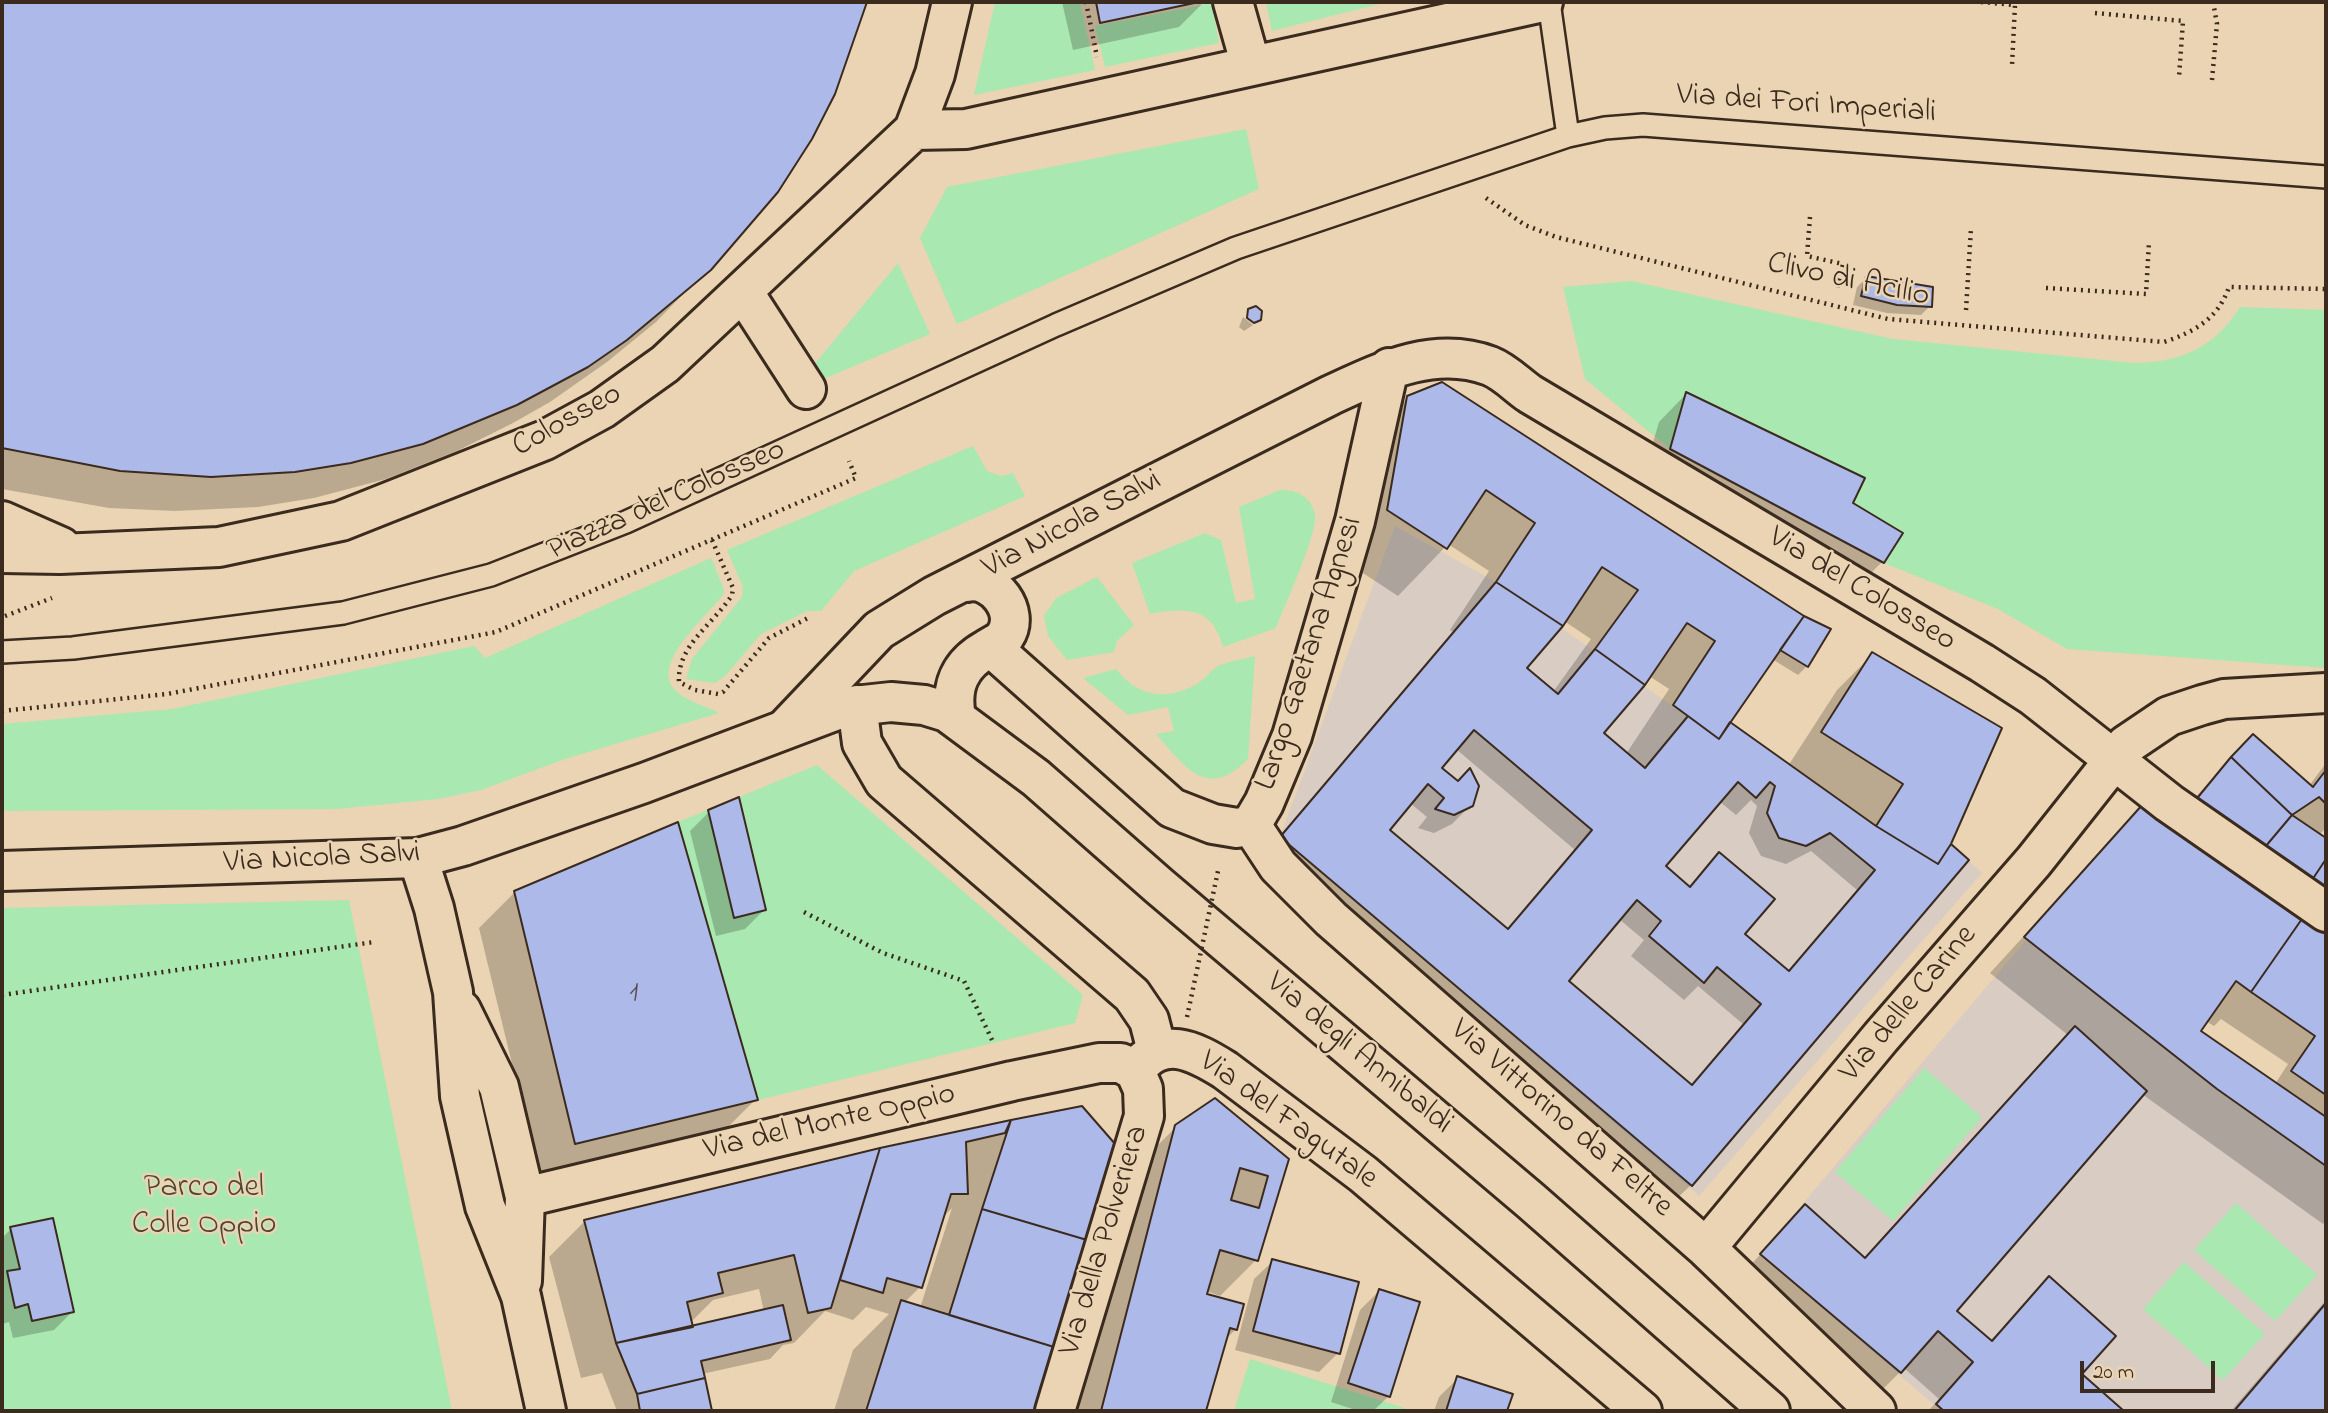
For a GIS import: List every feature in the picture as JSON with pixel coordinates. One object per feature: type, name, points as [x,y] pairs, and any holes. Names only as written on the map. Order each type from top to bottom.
[{"type":"street","name":"Colosseo","points":[[2,553],[219,547],[341,521],[545,440],[602,409],[665,364],[744,293],[914,130],[935,74],[952,2]]},
{"type":"street","points":[[1233,2],[1251,66]]},
{"type":"street","points":[[914,130],[966,129],[1103,83],[1251,66],[1543,2]]},
{"type":"street","points":[[744,293],[806,389]]},
{"type":"street","name":"Via del Colosseo","points":[[1389,368],[1440,357],[1492,367],[1530,394],[2004,676],[2113,761],[2326,912]]},
{"type":"street","name":"Via Nicola Salvi","points":[[787,727],[879,630],[934,596],[967,582],[996,562],[1389,368]]},
{"type":"street","name":"Largo Gaetana Agnesi","points":[[996,644],[1172,808],[1213,824],[1237,828],[1251,825],[1265,803],[1292,736],[1355,522],[1389,368]]},
{"type":"street","points":[[2,521],[77,553]]},
{"type":"street","points":[[948,713],[959,674],[971,659],[996,644],[1009,628],[1007,606],[992,588],[978,582],[967,582]]},
{"type":"street","points":[[2113,761],[2126,745],[2153,726],[2202,705],[2244,697],[2326,693]]},
{"type":"street","name":"Via Nicola Salvi","points":[[2,871],[418,858],[463,846],[644,783],[787,727],[857,705],[900,702],[948,713]]},
{"type":"street","name":"Via del Fagutale","points":[[857,705],[862,743],[884,782],[1132,995],[1149,1020],[1146,1061],[1179,1048],[1191,1051],[1255,1090],[1383,1191],[1642,1411]]},
{"type":"street","name":"Via degli Annibaldi","points":[[948,713],[1036,778],[1159,886],[1531,1201],[1770,1411]]},
{"type":"street","name":"Via delle Carine","points":[[1706,1248],[1881,1037],[2034,860],[2113,761]]},
{"type":"street","name":"Via Vittorino da Feltre","points":[[1251,825],[1278,866],[1331,919],[1706,1248],[1876,1411]]},
{"type":"street","points":[[418,858],[453,992],[460,1096],[482,1194],[522,1296],[546,1411]]},
{"type":"street","points":[[453,992],[499,1087],[525,1197],[522,1296]]},
{"type":"street","name":"Via del Monte Oppio","points":[[525,1197],[1013,1081],[1110,1063],[1146,1061]]},
{"type":"street","name":"Via della Polveriera","points":[[1055,1411],[1144,1116],[1146,1061]]},
{"type":"lane","points":[[1549,2],[1568,136]]},
{"type":"lane","name":"Via dei Fori Imperiali","points":[[1295,226],[1568,136],[1605,128],[1643,125],[2326,177]]},
{"type":"lane","name":"Piazza del Colosseo","points":[[2,652],[73,648],[343,613],[445,590],[491,575],[677,499],[1172,273],[1295,226]]},
{"type":"path","points":[[1086,2],[1103,83]]},
{"type":"path","points":[[1981,2],[2015,5],[2011,65]]},
{"type":"path","points":[[2212,80],[2217,24],[2213,2]]},
{"type":"path","points":[[2095,13],[2183,21],[2179,77]]},
{"type":"path","name":"Clivo di Acilio","points":[[1464,170],[1483,195],[1502,211],[1556,237],[1888,320],[2164,342],[2187,334],[2209,320],[2223,304],[2229,287],[2326,289]]},
{"type":"path","points":[[1810,217],[1807,256],[1843,264],[1837,290]]},
{"type":"path","points":[[1966,310],[1971,228]]},
{"type":"path","points":[[2046,288],[2146,294],[2149,242]]},
{"type":"path","points":[[849,461],[856,478]]},
{"type":"path","points":[[712,540],[733,588],[732,595],[684,654],[678,671],[678,682],[683,687],[718,694],[723,692],[769,638],[810,617]]},
{"type":"path","points":[[2,617],[53,598]]},
{"type":"path","points":[[1186,1017],[1218,871]]},
{"type":"path","points":[[804,912],[883,953],[964,981],[998,1052]]},
{"type":"path","points":[[2,995],[374,942]]},
{"type":"shaded area","points":[[1395,526],[1496,582],[1718,738],[1938,864],[1951,844],[1982,873],[1699,1196],[1280,837]]},
{"type":"shaded area","points":[[2027,939],[2326,1167],[2326,1411],[1941,1411],[1760,1254]]},
{"type":"green space","points":[[995,2],[1080,2],[1095,70],[974,95]]},
{"type":"green space","points":[[1266,2],[1387,2],[1272,31]]},
{"type":"green space","points":[[1212,3],[1219,43],[1105,67],[1095,26]]},
{"type":"green space","points":[[1246,129],[1259,189],[957,324],[920,238],[947,187]]},
{"type":"green space","points":[[898,263],[930,334],[821,380],[813,366]]},
{"type":"green space","points":[[1631,281],[1893,339],[2135,363],[2168,359],[2196,350],[2220,332],[2240,307],[2326,310],[2326,668],[2067,649],[1998,609],[1884,563],[1902,533],[1853,503],[1864,477],[1687,392],[1670,449],[1585,379],[1563,287]]},
{"type":"green space","points":[[973,446],[987,471],[1001,476],[1013,473],[1025,496],[854,571],[821,611],[807,611],[761,634],[725,676],[715,683],[686,679],[692,659],[742,597],[743,587],[727,550]]},
{"type":"green space","points":[[1280,490],[1303,495],[1311,503],[1315,524],[1276,628],[1223,647],[1212,624],[1205,617],[1186,611],[1150,614],[1132,563],[1205,533],[1221,540],[1236,603],[1255,599],[1239,507]]},
{"type":"green space","points":[[711,558],[724,589],[723,595],[694,627],[675,654],[669,679],[679,694],[719,713],[565,759],[481,790],[438,799],[336,809],[2,811],[2,724],[172,709],[474,646],[485,658]]},
{"type":"green space","points":[[1097,577],[1134,625],[1117,641],[1114,652],[1067,660],[1048,636],[1044,616],[1056,598]]},
{"type":"green space","points":[[1255,656],[1248,759],[1220,777],[1198,775],[1177,758],[1156,734],[1174,731],[1168,707],[1128,715],[1083,678],[1116,669],[1133,686],[1143,691],[1175,693],[1197,684],[1218,666]]},
{"type":"green space","points":[[817,765],[1083,995],[1075,1023],[758,1100],[678,822]]},
{"type":"green space","name":"Parco del Colle Oppio","points":[[349,900],[452,1411],[2,1411],[2,908]]},
{"type":"green space","points":[[1924,1068],[1982,1117],[1893,1221],[1835,1172]]},
{"type":"green space","points":[[2236,1203],[2317,1275],[2275,1321],[2194,1250]]},
{"type":"green space","points":[[2184,1262],[2265,1334],[2223,1380],[2143,1309]]},
{"type":"green space","points":[[1250,1359],[1414,1411],[1234,1411]]},
{"type":"building","points":[[2,2],[867,2],[835,94],[812,139],[778,192],[711,270],[627,340],[588,367],[517,405],[423,444],[351,463],[295,472],[211,477],[120,471],[2,448]]},
{"type":"building","points":[[1096,2],[1199,2],[1100,23]]},
{"type":"building","points":[[1866,276],[1933,287],[1932,307],[1897,305],[1861,296]]},
{"type":"building","points":[[1256,306],[1262,311],[1261,320],[1254,323],[1247,318],[1248,309]]},
{"type":"building","points":[[1442,382],[1804,616],[1719,739],[1673,705],[1715,641],[1687,623],[1645,685],[1595,649],[1638,590],[1602,567],[1563,626],[1496,582],[1535,523],[1486,490],[1447,549],[1387,510],[1407,396]]},
{"type":"building","points":[[1686,392],[1865,478],[1853,503],[1903,533],[1884,563],[1670,449]]},
{"type":"building","points":[[1496,582],[1563,626],[1527,668],[1558,694],[1595,649],[1645,685],[1604,733],[1645,768],[1688,716],[1719,739],[1730,722],[1876,826],[1938,864],[1951,844],[1969,860],[1692,1186],[1280,837]],"holes":[[[1474,730],[1592,830],[1508,929],[1390,830],[1428,784],[1444,798],[1435,809],[1454,815],[1473,806],[1479,786],[1470,768],[1458,781],[1442,768]],[[1738,782],[1756,798],[1770,782],[1775,786],[1767,813],[1779,838],[1806,846],[1830,833],[1875,870],[1789,971],[1745,934],[1775,899],[1719,852],[1690,887],[1666,866]],[[1637,900],[1661,921],[1649,936],[1704,983],[1717,967],[1761,1004],[1692,1085],[1569,981]]]},
{"type":"building","points":[[1804,616],[1831,629],[1808,667],[1780,650]]},
{"type":"building","points":[[1872,652],[2002,728],[1951,844],[1938,864],[1876,826],[1903,784],[1821,732]]},
{"type":"building","points":[[2253,734],[2313,787],[2326,770],[2326,804],[2319,797],[2292,815],[2231,757]]},
{"type":"building","points":[[2231,757],[2292,815],[2260,853],[2194,802]]},
{"type":"building","points":[[739,797],[766,910],[734,918],[708,810]]},
{"type":"building","points":[[2143,804],[2304,916],[2251,992],[2236,981],[2201,1031],[2326,1117],[2326,1166],[2217,1089],[2024,937]]},
{"type":"building","points":[[2292,815],[2326,838],[2326,859],[2310,883],[2260,853]]},
{"type":"building","points":[[678,822],[758,1100],[575,1144],[514,891]]},
{"type":"building","points":[[2326,859],[2326,894],[2310,883]]},
{"type":"building","points":[[2304,916],[2326,931],[2326,1095],[2291,1071],[2315,1036],[2251,992]]},
{"type":"building","points":[[2075,1026],[2147,1091],[1957,1311],[1992,1341],[2049,1276],[2116,1336],[2082,1374],[2124,1411],[1944,1411],[1936,1404],[1973,1362],[1938,1331],[1901,1373],[1760,1254],[1805,1204],[1865,1258]]},
{"type":"building","points":[[1215,1098],[1289,1159],[1258,1261],[1220,1250],[1207,1294],[1244,1304],[1237,1330],[1230,1328],[1206,1411],[1101,1411],[1175,1125]],"holes":[[[1240,1168],[1268,1176],[1259,1208],[1231,1200]]]},
{"type":"building","points":[[1082,1106],[1116,1145],[1087,1240],[982,1209],[1011,1120]]},
{"type":"building","points":[[1011,1120],[1005,1133],[966,1142],[968,1194],[951,1194],[922,1288],[887,1278],[883,1293],[840,1280],[880,1148]]},
{"type":"building","points":[[880,1148],[831,1308],[808,1313],[794,1255],[718,1273],[723,1293],[687,1302],[693,1327],[616,1343],[584,1220]]},
{"type":"building","points":[[982,1209],[1087,1240],[1054,1347],[949,1315]]},
{"type":"building","points":[[53,1218],[74,1312],[32,1321],[28,1304],[15,1308],[7,1271],[20,1269],[10,1227]]},
{"type":"building","points":[[1272,1259],[1359,1282],[1340,1354],[1253,1331]]},
{"type":"building","points":[[1379,1289],[1420,1302],[1390,1397],[1348,1383]]},
{"type":"building","points":[[901,1300],[1054,1347],[1035,1411],[866,1411]]},
{"type":"building","points":[[2326,1303],[2326,1411],[2234,1411]]},
{"type":"building","points":[[783,1305],[791,1340],[701,1361],[705,1378],[637,1394],[616,1343]]},
{"type":"building","points":[[1457,1376],[1513,1394],[1507,1411],[1446,1411]]},
{"type":"building","points":[[705,1378],[712,1411],[640,1411],[637,1394]]}]
